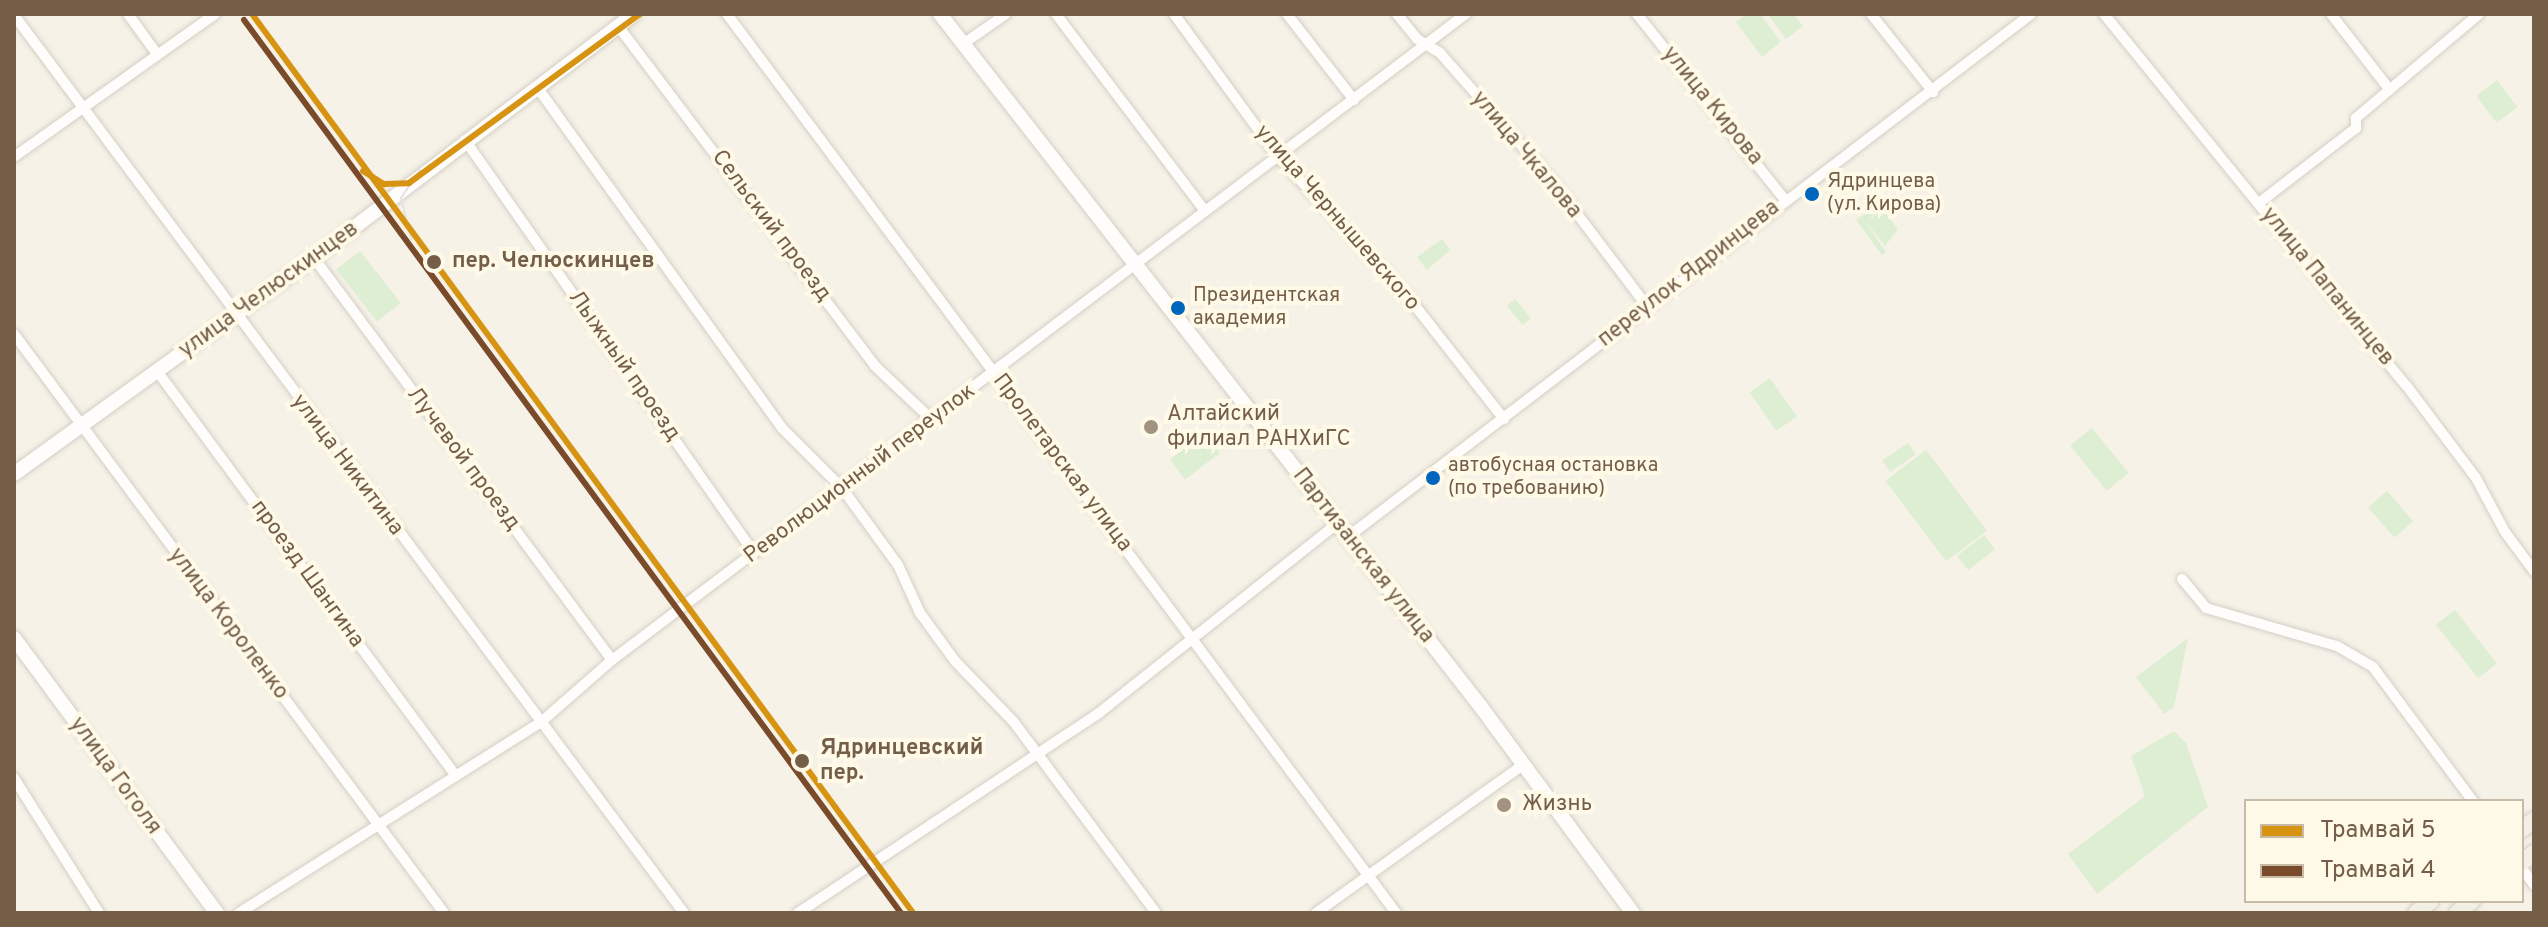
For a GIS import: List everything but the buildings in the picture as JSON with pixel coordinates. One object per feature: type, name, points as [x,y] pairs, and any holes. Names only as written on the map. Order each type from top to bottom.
[{"type":"main road","name":"улица Челюскинцев","points":[[14,474],[314,258],[634,14]]},
{"type":"main road","name":"Партизанская улица","points":[[940,14],[1135,267],[1349,536],[1633,913]]},
{"type":"main road","name":"улица Гоголя","points":[[14,638],[217,913]]},
{"type":"street","points":[[128,14],[157,54]]},
{"type":"street","points":[[14,157],[215,14]]},
{"type":"street","name":"Пролетарская улица","points":[[727,14],[1396,913]]},
{"type":"street","points":[[963,44],[1006,14]]},
{"type":"street","points":[[1056,14],[1205,211]]},
{"type":"street","name":"улица Чернышевского","points":[[1174,14],[1277,155],[1409,298],[1504,419]]},
{"type":"street","points":[[1287,14],[1354,100]]},
{"type":"street","name":"улица Чкалова","points":[[1397,14],[1417,39],[1429,44],[1550,178],[1646,305]]},
{"type":"street","name":"Революционный переулок","points":[[239,913],[540,723],[612,660],[1466,14]]},
{"type":"street","name":"улица Кирова","points":[[1637,14],[1785,200]]},
{"type":"street","points":[[1871,14],[1933,92]]},
{"type":"street","name":"переулок Ядринцева","points":[[1349,536],[1504,419],[1646,305],[1933,92],[2031,14]]},
{"type":"street","name":"улица Папанинцев","points":[[2104,14],[2259,203],[2476,478],[2505,532],[2534,571]]},
{"type":"street","points":[[2331,14],[2390,90]]},
{"type":"street","points":[[2259,203],[2356,128],[2356,118],[2479,14]]},
{"type":"street","name":"улица Никитина","points":[[14,15],[235,316],[684,913]]},
{"type":"street","name":"Сельский проезд","points":[[618,26],[875,366],[931,419]]},
{"type":"street","points":[[537,87],[782,428],[842,488],[898,565],[920,613],[955,661],[1038,754],[1156,913]]},
{"type":"street","name":"Лыжный проезд","points":[[465,140],[754,553]]},
{"type":"street","name":"Лучевой проезд","points":[[314,258],[612,660]]},
{"type":"street","name":"улица Короленко","points":[[14,334],[444,913]]},
{"type":"street","name":"проезд Шангина","points":[[157,371],[456,776]]},
{"type":"street","points":[[798,913],[1038,754],[1182,651],[1191,638],[1338,523]]},
{"type":"street","points":[[2182,579],[2206,608],[2337,646],[2373,667],[2472,799]]},
{"type":"street","points":[[1316,913],[1523,765]]},
{"type":"street","points":[[14,778],[99,913]]},
{"type":"green space","points":[[1747,14],[1760,14],[1781,42],[1762,57],[1736,22]]},
{"type":"green space","points":[[1768,14],[1794,14],[1803,26],[1786,39]]},
{"type":"green space","points":[[2497,80],[2517,107],[2497,123],[2476,96]]},
{"type":"green space","points":[[1877,205],[1880,209],[1867,221],[1883,210],[1898,229],[1885,246],[1866,222],[1886,252],[1882,255],[1856,220]]},
{"type":"green space","points":[[1442,239],[1450,250],[1427,270],[1417,257]]},
{"type":"green space","points":[[360,251],[401,303],[377,321],[336,269]]},
{"type":"green space","points":[[1515,299],[1531,318],[1523,325],[1507,306]]},
{"type":"green space","points":[[1770,378],[1797,417],[1776,431],[1750,392]]},
{"type":"green space","points":[[2092,428],[2129,473],[2107,491],[2070,446]]},
{"type":"green space","points":[[1205,433],[1220,453],[1185,479],[1170,459]]},
{"type":"green space","points":[[1908,443],[1916,455],[1890,472],[1882,460]]},
{"type":"green space","points":[[1926,450],[1987,531],[1946,561],[1885,481]]},
{"type":"green space","points":[[2387,491],[2413,521],[2394,538],[2368,507]]},
{"type":"green space","points":[[1984,535],[1995,549],[1968,570],[1957,556]]},
{"type":"green space","points":[[2455,610],[2497,664],[2478,678],[2436,625]]},
{"type":"green space","points":[[2188,638],[2174,707],[2164,714],[2136,677]]},
{"type":"green space","points":[[2174,731],[2186,743],[2208,807],[2097,894],[2068,854],[2145,796],[2131,756]]},
{"type":"tram line","name":"5","points":[[252,14],[913,913]]},
{"type":"tram line","name":"5","points":[[363,171],[384,184],[409,183],[640,14]]},
{"type":"tram line","name":"4","points":[[244,20],[901,913]]},
{"type":"tram line","points":[[411,239],[401,198],[420,170]]},
{"type":"place","name":"Ядринцева (ул. Кирова)","points":[[1812,194]]},
{"type":"place","name":"пер. Челюскинцев","points":[[434,262]]},
{"type":"place","name":"Президентская академия","points":[[1178,308]]},
{"type":"place","name":"Алтайский филиал РАНХиГС","points":[[1151,427]]},
{"type":"place","name":"автобусная остановка (по требованию)","points":[[1433,478]]},
{"type":"place","name":"Ядринцевский пер.","points":[[802,761]]},
{"type":"place","name":"Жизнь","points":[[1504,805]]}]
